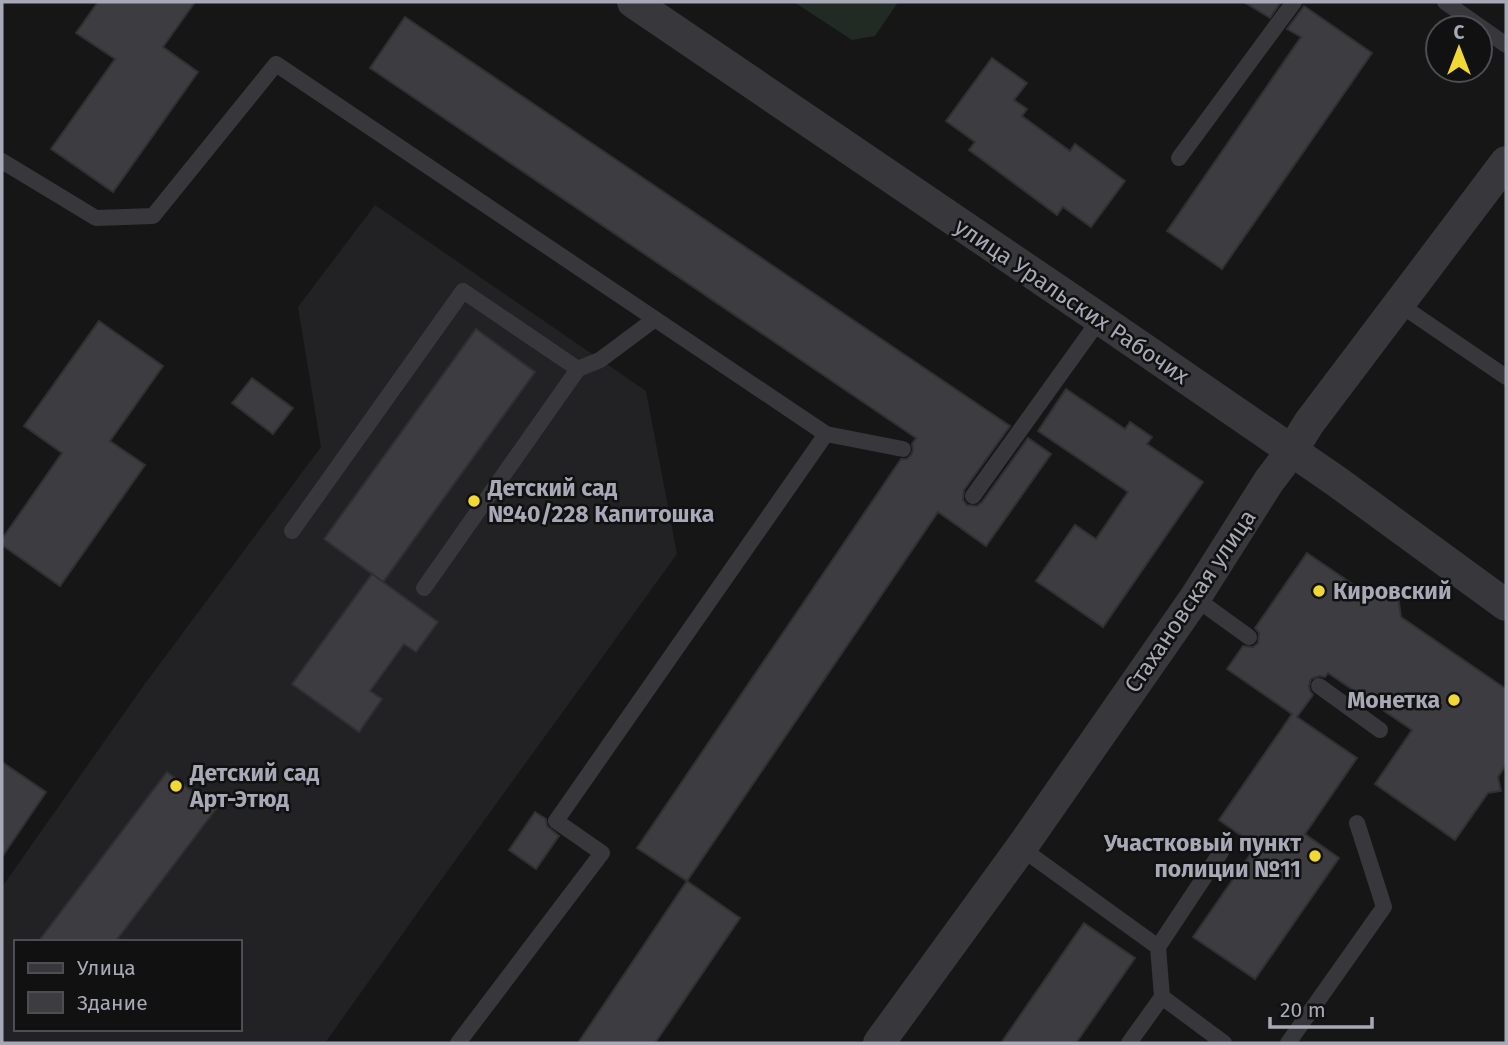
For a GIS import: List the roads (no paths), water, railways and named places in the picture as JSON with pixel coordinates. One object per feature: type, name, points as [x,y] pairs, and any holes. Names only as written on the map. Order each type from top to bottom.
[{"type":"street","name":"улица Уральских Рабочих","points":[[633,2],[1336,481],[1506,605]]},
{"type":"street","name":"Стахановская улица","points":[[879,1043],[1021,848],[1195,597],[1309,423],[1506,162]]},
{"type":"lane","points":[[1179,158],[1294,2]]},
{"type":"lane","points":[[1444,2],[1506,45]]},
{"type":"lane","points":[[2,161],[96,218],[153,216],[276,64],[827,434],[903,449]]},
{"type":"lane","points":[[292,531],[463,290],[578,369]]},
{"type":"lane","points":[[1399,304],[1506,377]]},
{"type":"lane","points":[[424,588],[578,369],[600,360],[655,319]]},
{"type":"lane","points":[[973,496],[1100,319]]},
{"type":"lane","points":[[458,1043],[602,853],[556,821],[827,434]]},
{"type":"lane","points":[[1195,597],[1249,637]]},
{"type":"lane","points":[[1319,686],[1380,730]]},
{"type":"lane","points":[[1297,1040],[1384,907],[1357,822]]},
{"type":"lane","points":[[1021,848],[1158,947]]},
{"type":"lane","points":[[1129,1043],[1162,997],[1158,947],[1222,852]]},
{"type":"lane","points":[[1162,997],[1224,1043]]},
{"type":"place","name":"Детский сад №40/228 Капитошка","points":[[474,501]]},
{"type":"place","name":"Кировский","points":[[1319,591]]},
{"type":"place","name":"Монетка","points":[[1454,700]]},
{"type":"place","name":"Детский сад Арт-Этюд","points":[[176,786]]},
{"type":"place","name":"Участковый пункт полиции №11","points":[[1315,856]]}]
